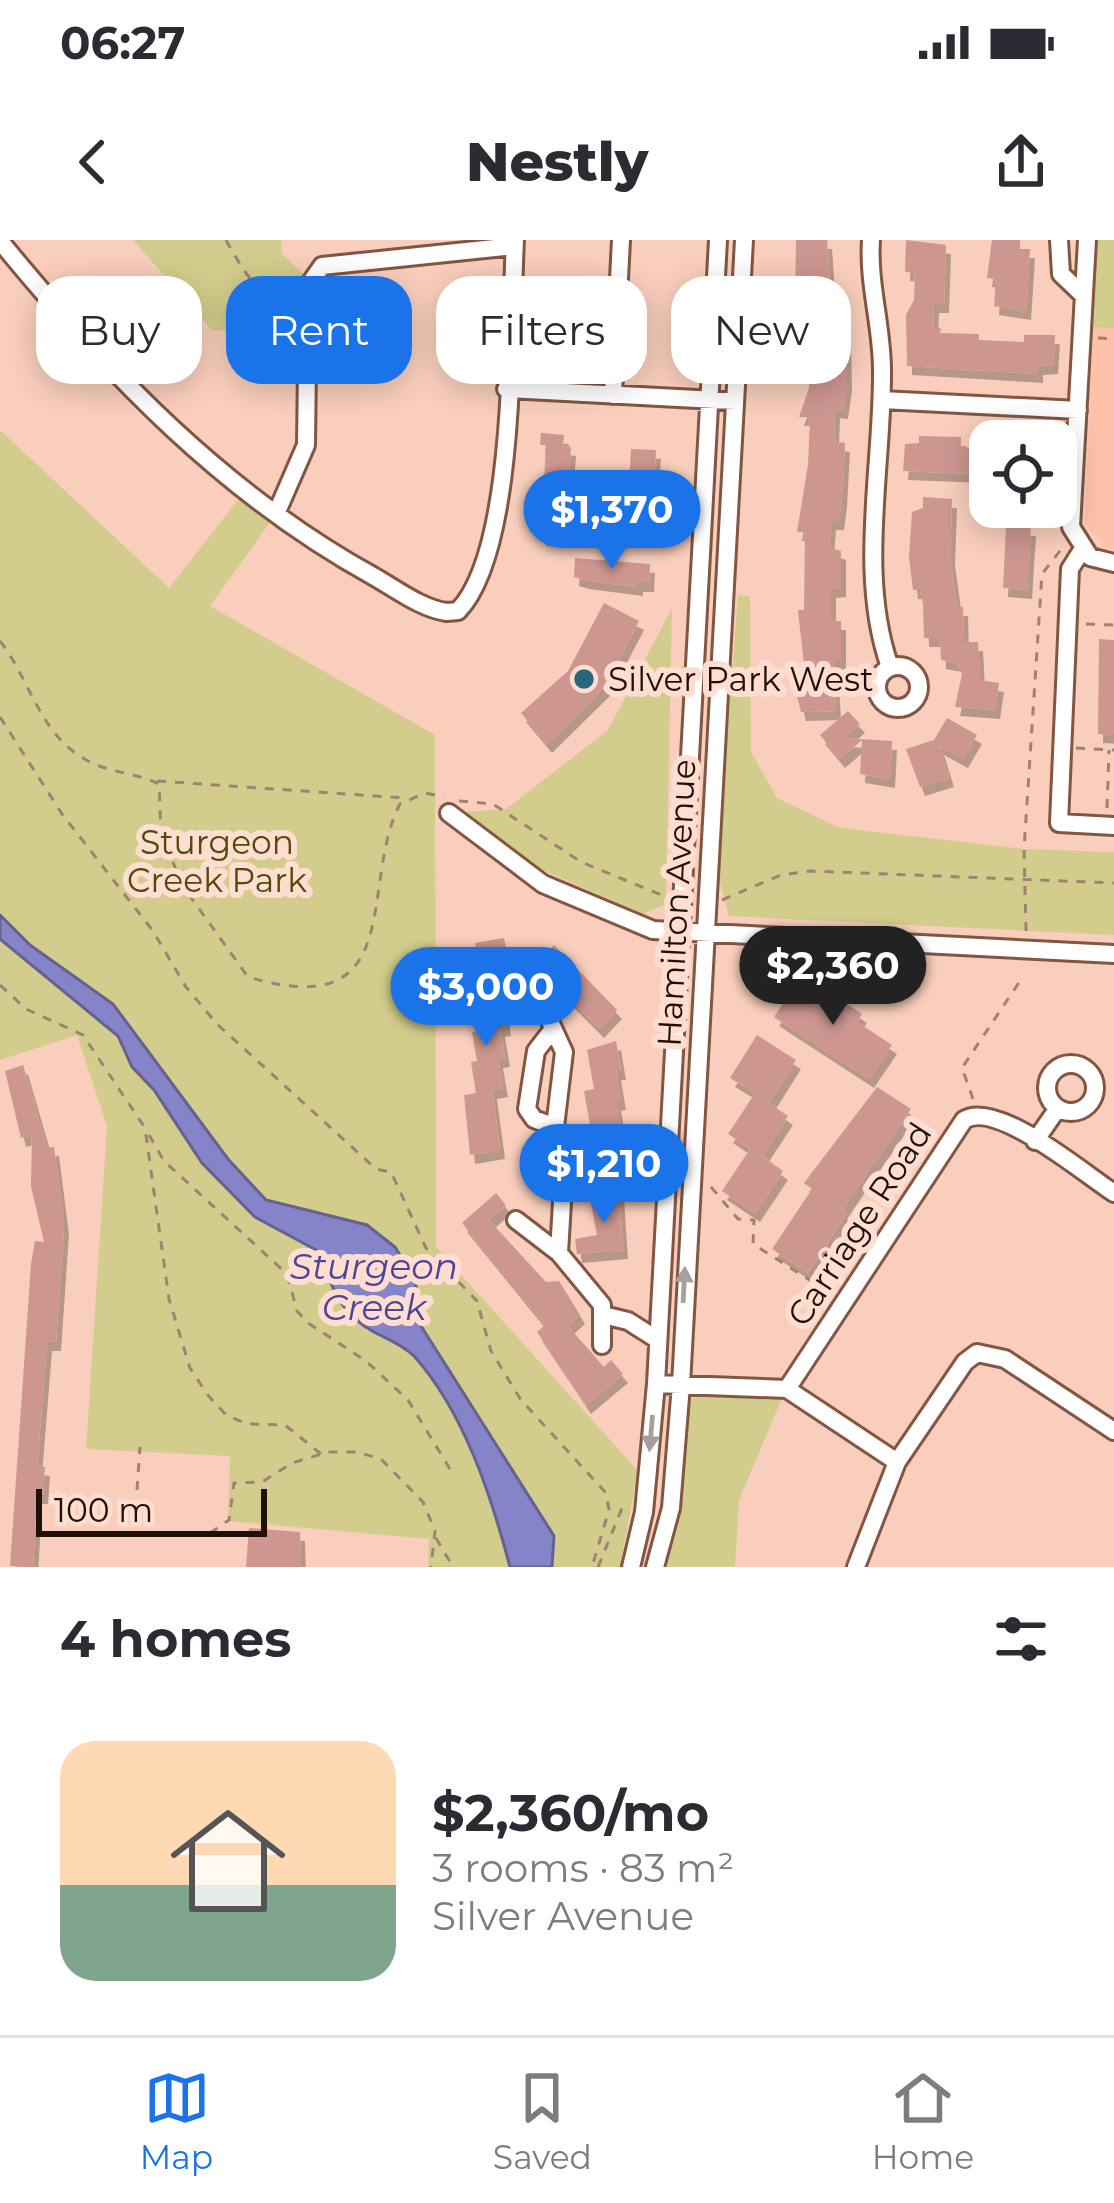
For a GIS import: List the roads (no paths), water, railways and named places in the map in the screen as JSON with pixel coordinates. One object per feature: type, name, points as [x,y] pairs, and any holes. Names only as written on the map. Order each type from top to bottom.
[{"type":"street","points":[[613,395],[621,240]]},
{"type":"street","name":"Hamilton Avenue","points":[[631,1567],[644,1512],[656,1384],[718,240]]},
{"type":"street","name":"Hamilton Avenue","points":[[655,1567],[671,1508],[704,934],[715,899],[744,240]]},
{"type":"street","points":[[871,240],[882,400],[878,626],[890,667]]},
{"type":"street","points":[[1059,240],[1061,274],[1084,296]]},
{"type":"street","points":[[1087,240],[1078,410],[1078,544],[1070,569],[1059,823],[1110,826]]},
{"type":"street","points":[[0,241],[110,370],[179,436],[276,514],[428,606],[458,611],[476,588],[497,529],[515,243],[322,266],[310,279],[305,445],[276,514]]},
{"type":"street","points":[[506,389],[735,401]]},
{"type":"street","points":[[882,400],[1078,410]]},
{"type":"street","points":[[1078,544],[1114,563]]},
{"type":"street","points":[[449,813],[543,884],[635,925],[678,933],[1114,954]]},
{"type":"street","points":[[526,969],[564,1052],[555,1127],[563,1185],[559,1252]]},
{"type":"street","points":[[553,1029],[536,1051],[527,1109],[534,1119],[555,1127]]},
{"type":"street","points":[[1035,1141],[1058,1108]]},
{"type":"street","name":"Carriage Road","points":[[787,1389],[964,1120],[977,1113],[998,1116],[1114,1193]]},
{"type":"street","points":[[563,1185],[644,1170],[667,1171]]},
{"type":"street","points":[[516,1220],[559,1252],[597,1295],[603,1315],[602,1345]]},
{"type":"street","points":[[603,1315],[628,1321],[658,1340]]},
{"type":"street","points":[[856,1567],[897,1462],[965,1362],[977,1352],[1005,1359],[1114,1431]]},
{"type":"street","points":[[656,1384],[787,1389],[897,1462]]},
{"type":"water","name":"Sturgeon Creek","points":[[0,915],[30,945],[113,1004],[228,1159],[266,1200],[367,1225],[395,1247],[415,1279],[421,1326],[554,1536],[552,1567],[510,1567],[474,1456],[432,1378],[410,1352],[352,1316],[338,1298],[318,1251],[255,1217],[202,1163],[154,1090],[132,1067],[118,1036],[0,939]]},
{"type":"place","name":"Silver Park West","points":[[584,679]]},
{"type":"park label","name":"Sturgeon Creek Park","points":[[217,861]]}]
